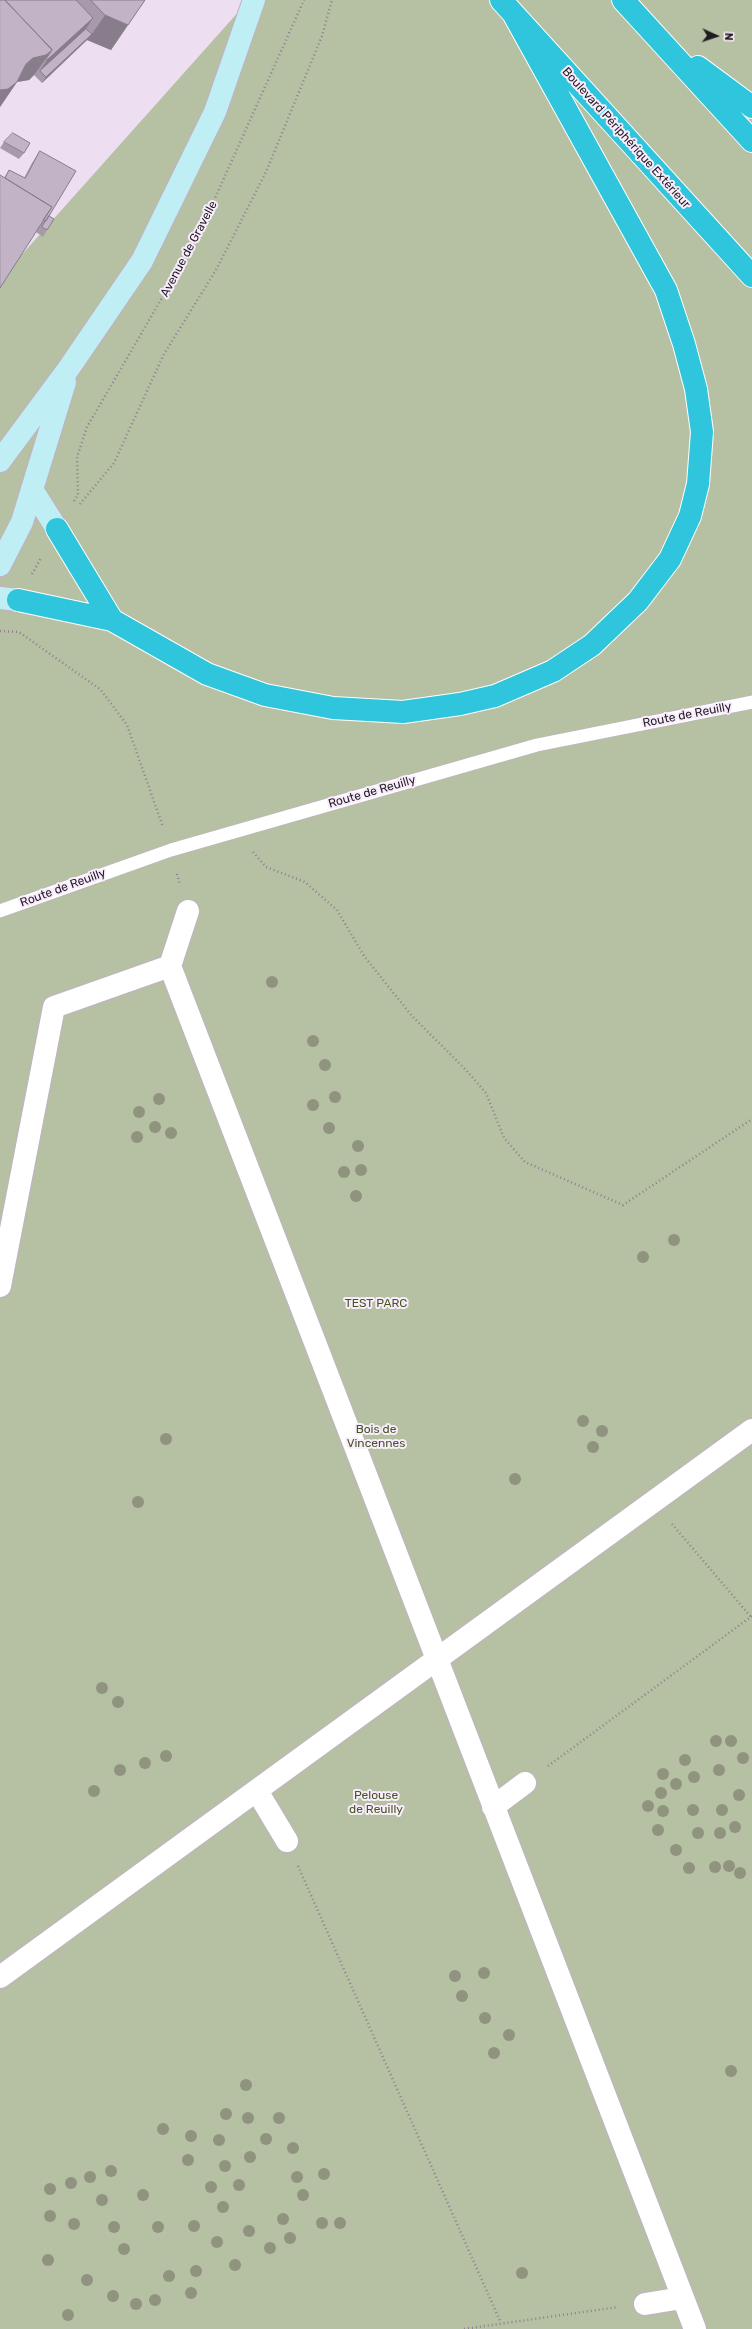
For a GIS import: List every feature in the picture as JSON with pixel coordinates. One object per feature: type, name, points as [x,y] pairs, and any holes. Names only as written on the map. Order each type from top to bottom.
[{"type":"highway","points":[[623,0],[752,142]]},
{"type":"highway","points":[[9,599],[112,620],[207,674],[265,695],[298,703],[370,712],[403,712],[433,709],[495,696],[553,671],[592,645],[638,601],[670,559],[690,516],[698,484],[702,432],[696,389],[684,344],[666,290],[507,7]]},
{"type":"highway","name":"Boulevard Périphérique Extérieur","points":[[507,7],[752,276]]},
{"type":"highway","points":[[660,39],[752,107]]},
{"type":"highway","points":[[57,529],[112,620]]},
{"type":"street","points":[[0,461],[69,368],[142,261],[215,112],[254,0]]},
{"type":"street","points":[[0,565],[22,522],[33,491],[69,368]]},
{"type":"street","points":[[33,491],[57,529]]},
{"type":"street","points":[[188,911],[170,966],[436,1660],[695,2329]]},
{"type":"street","points":[[0,1286],[54,1007],[170,966]]},
{"type":"street","points":[[0,1977],[752,1430]]},
{"type":"street","points":[[493,1807],[525,1783]]},
{"type":"street","points":[[257,1791],[287,1841]]},
{"type":"street","points":[[645,2304],[682,2298]]},
{"type":"lane","name":"Route de Reuilly","points":[[0,911],[171,850],[537,745],[752,702]]},
{"type":"path","name":"Avenue de Gravelle","points":[[78,495],[77,457],[87,427],[198,236],[304,0]]},
{"type":"path","points":[[80,504],[114,462],[164,354],[216,270],[266,172],[322,36],[332,0]]},
{"type":"path","points":[[30,578],[44,553]]},
{"type":"path","points":[[0,631],[19,632],[101,690],[127,725],[171,850],[188,911]]},
{"type":"path","points":[[233,832],[266,867],[305,882],[337,910],[364,956],[412,1016],[466,1070],[486,1093],[504,1138],[525,1162],[623,1205],[752,1119]]},
{"type":"path","points":[[525,1783],[752,1616],[692,1546]]},
{"type":"path","points":[[287,1841],[501,2323]]},
{"type":"path","points":[[464,2329],[645,2304]]},
{"type":"green space","name":"Bois de Vincennes","points":[[249,0],[752,0],[752,2329],[0,2329],[0,279]]},
{"type":"building","points":[[0,0],[5,0],[52,50],[46,55],[33,58],[26,64],[17,82],[8,89],[0,90]]},
{"type":"building","points":[[5,0],[76,0],[93,18],[47,60],[46,59],[52,50]]},
{"type":"building","points":[[91,0],[145,0],[128,25],[105,15]]},
{"type":"building","points":[[86,29],[92,34],[46,77],[40,71]]},
{"type":"building","points":[[13,133],[30,143],[24,153],[4,142]]},
{"type":"building","points":[[40,151],[76,171],[46,221],[43,220],[52,207],[5,178],[9,170],[25,178]]},
{"type":"building","points":[[0,175],[52,207],[0,288]]},
{"type":"building","points":[[49,216],[54,219],[47,230],[42,227]]},
{"type":"park label","name":"TEST PARC","points":[[376,1304]]},
{"type":"park label","name":"Pelouse de Reuilly","points":[[376,1803]]}]
